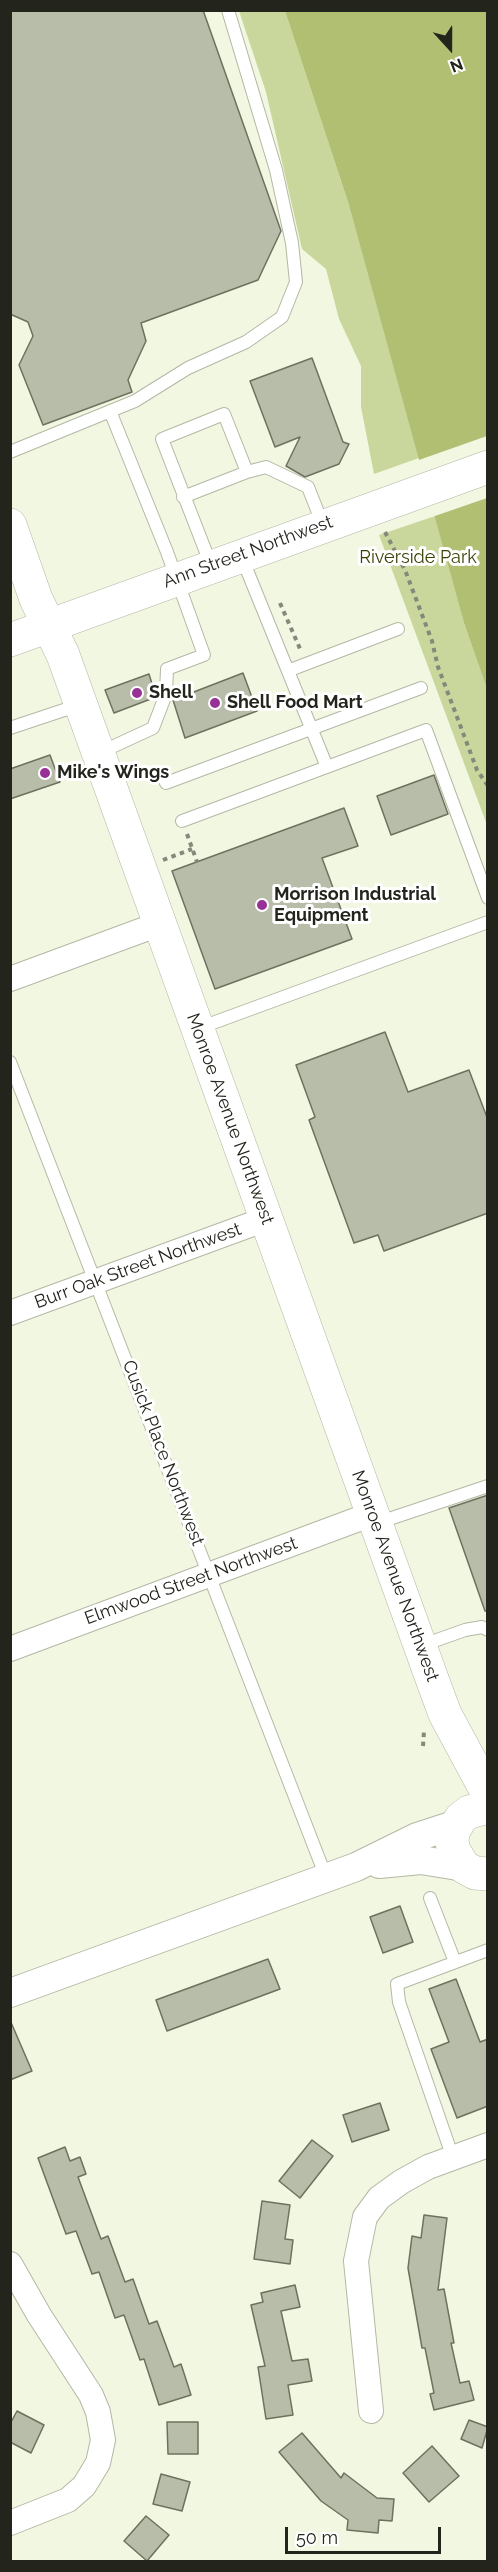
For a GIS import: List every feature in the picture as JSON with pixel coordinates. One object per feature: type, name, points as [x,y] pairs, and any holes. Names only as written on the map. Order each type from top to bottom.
[{"type":"main road","name":"Ann Street Northwest","points":[[10,640],[394,499],[488,467]]},
{"type":"main road","name":"Monroe Avenue Northwest","points":[[10,525],[36,599],[49,625],[98,754],[445,1714],[488,1794]]},
{"type":"main road","name":"Monroe Avenue Northwest","points":[[445,1714],[457,1809],[468,1816],[452,1842],[454,1851],[479,1876]]},
{"type":"street","points":[[10,979],[159,924]]},
{"type":"street","name":"Burr Oak Street Northwest","points":[[10,1313],[266,1219]]},
{"type":"street","name":"Elmwood Street Northwest","points":[[10,1649],[210,1574],[374,1519]]},
{"type":"street","points":[[10,1993],[356,1867],[417,1837],[468,1816]]},
{"type":"street","points":[[356,1867],[421,1860],[479,1876]]},
{"type":"street","points":[[371,2411],[356,2261],[365,2217],[379,2198],[401,2182],[428,2167],[488,2145]]},
{"type":"street","points":[[10,2264],[39,2315],[91,2395],[98,2412],[103,2440],[98,2463],[84,2486],[68,2500],[10,2523]]},
{"type":"lane","points":[[10,452],[135,401],[188,368],[246,342],[282,317],[296,282],[292,243],[276,170],[228,10]]},
{"type":"lane","points":[[98,754],[153,728],[166,694],[167,669],[204,655],[177,578],[110,411]]},
{"type":"lane","points":[[247,472],[224,414],[162,439],[183,497],[226,560],[290,670],[327,767]]},
{"type":"lane","points":[[183,497],[266,467],[305,484],[323,525]]},
{"type":"lane","points":[[290,670],[398,629]]},
{"type":"lane","points":[[166,783],[421,688]]},
{"type":"lane","points":[[10,728],[80,705]]},
{"type":"lane","points":[[182,821],[426,730],[488,898]]},
{"type":"lane","points":[[198,1028],[488,921]]},
{"type":"lane","name":"Cusick Place Northwest","points":[[10,1062],[326,1877]]},
{"type":"lane","points":[[374,1519],[488,1486]]},
{"type":"lane","points":[[420,1646],[465,1630],[482,1627],[488,1630]]},
{"type":"lane","points":[[430,1898],[455,1962]]},
{"type":"lane","points":[[453,2158],[399,2002],[397,1984],[488,1950]]},
{"type":"path","points":[[384,531],[405,570],[432,641],[438,667],[477,770],[488,786]]},
{"type":"path","points":[[276,594],[306,664]]},
{"type":"path","points":[[182,821],[197,862]]},
{"type":"path","points":[[162,861],[193,849]]},
{"type":"green space","points":[[239,11],[285,11],[348,202],[419,458],[374,474],[361,407],[361,366],[339,319],[326,269],[302,249],[266,92]]},
{"type":"green space","name":"Riverside Park","points":[[435,516],[464,623],[487,689],[487,825],[379,535]]},
{"type":"shaded area","points":[[285,11],[487,11],[487,689],[464,623],[348,202]]},
{"type":"pier","points":[[487,436],[487,498],[432,517],[416,461]]},
{"type":"building","points":[[10,10],[203,10],[281,231],[258,280],[141,323],[146,341],[128,380],[132,392],[43,425],[19,365],[33,336],[28,322],[10,314]]},
{"type":"building","points":[[312,358],[343,442],[349,444],[339,464],[305,477],[286,466],[300,437],[275,447],[250,381]]},
{"type":"building","name":"Shell Food Mart","points":[[243,673],[257,711],[185,738],[173,700]]},
{"type":"building","points":[[149,674],[156,697],[114,713],[105,690]]},
{"type":"building","points":[[50,755],[60,782],[10,799],[10,769]]},
{"type":"building","points":[[434,775],[448,814],[391,835],[377,796]]},
{"type":"building","name":"Morrison Industrial Equipment","points":[[344,808],[358,846],[322,858],[352,939],[215,989],[172,871]]},
{"type":"building","points":[[385,1032],[408,1092],[469,1070],[488,1120],[488,1213],[384,1251],[378,1235],[354,1243],[309,1120],[315,1117],[296,1065]]},
{"type":"building","points":[[488,1495],[488,1611],[485,1611],[449,1508]]},
{"type":"building","points":[[400,1906],[413,1942],[383,1953],[370,1917]]},
{"type":"building","points":[[268,1959],[280,1989],[167,2031],[156,2000]]},
{"type":"building","points":[[456,1979],[480,2042],[488,2039],[488,2106],[457,2118],[431,2049],[449,2042],[429,1989]]},
{"type":"building","points":[[10,2020],[32,2071],[10,2080]]},
{"type":"building","points":[[380,2103],[389,2130],[352,2142],[343,2115]]},
{"type":"building","points":[[312,2140],[333,2156],[300,2198],[279,2181]]},
{"type":"building","points":[[65,2147],[70,2161],[80,2157],[86,2174],[78,2177],[101,2239],[108,2236],[125,2282],[133,2279],[149,2324],[157,2321],[174,2367],[181,2364],[191,2395],[159,2405],[144,2359],[140,2360],[124,2315],[115,2318],[99,2272],[92,2274],[76,2231],[66,2234],[38,2158]]},
{"type":"building","points":[[262,2201],[290,2205],[285,2239],[293,2240],[290,2264],[254,2259]]},
{"type":"building","points":[[424,2215],[447,2218],[438,2290],[444,2289],[454,2343],[451,2343],[460,2383],[469,2381],[474,2400],[434,2410],[430,2394],[434,2393],[425,2348],[422,2348],[408,2268],[412,2236],[421,2238]]},
{"type":"building","points":[[295,2285],[300,2307],[281,2311],[292,2361],[308,2359],[312,2381],[288,2385],[293,2415],[266,2419],[258,2367],[265,2366],[251,2305],[263,2302],[261,2293]]},
{"type":"building","points":[[17,2411],[44,2425],[31,2453],[10,2442],[10,2424]]},
{"type":"building","points":[[469,2420],[488,2427],[482,2448],[461,2439]]},
{"type":"building","points":[[167,2422],[198,2422],[198,2454],[168,2454]]},
{"type":"building","points":[[302,2433],[341,2478],[344,2473],[377,2498],[394,2499],[392,2521],[379,2520],[378,2533],[347,2530],[348,2520],[321,2501],[279,2452]]},
{"type":"building","points":[[432,2446],[459,2476],[429,2502],[403,2473]]},
{"type":"building","points":[[161,2474],[190,2482],[182,2511],[153,2504]]},
{"type":"building","points":[[146,2516],[169,2535],[147,2561],[124,2541]]},
{"type":"place","name":"Shell","points":[[137,693]]},
{"type":"place","name":"Shell Food Mart","points":[[215,703]]},
{"type":"place","name":"Mike's Wings","points":[[45,773]]},
{"type":"place","name":"Morrison Industrial Equipment","points":[[262,905]]}]
